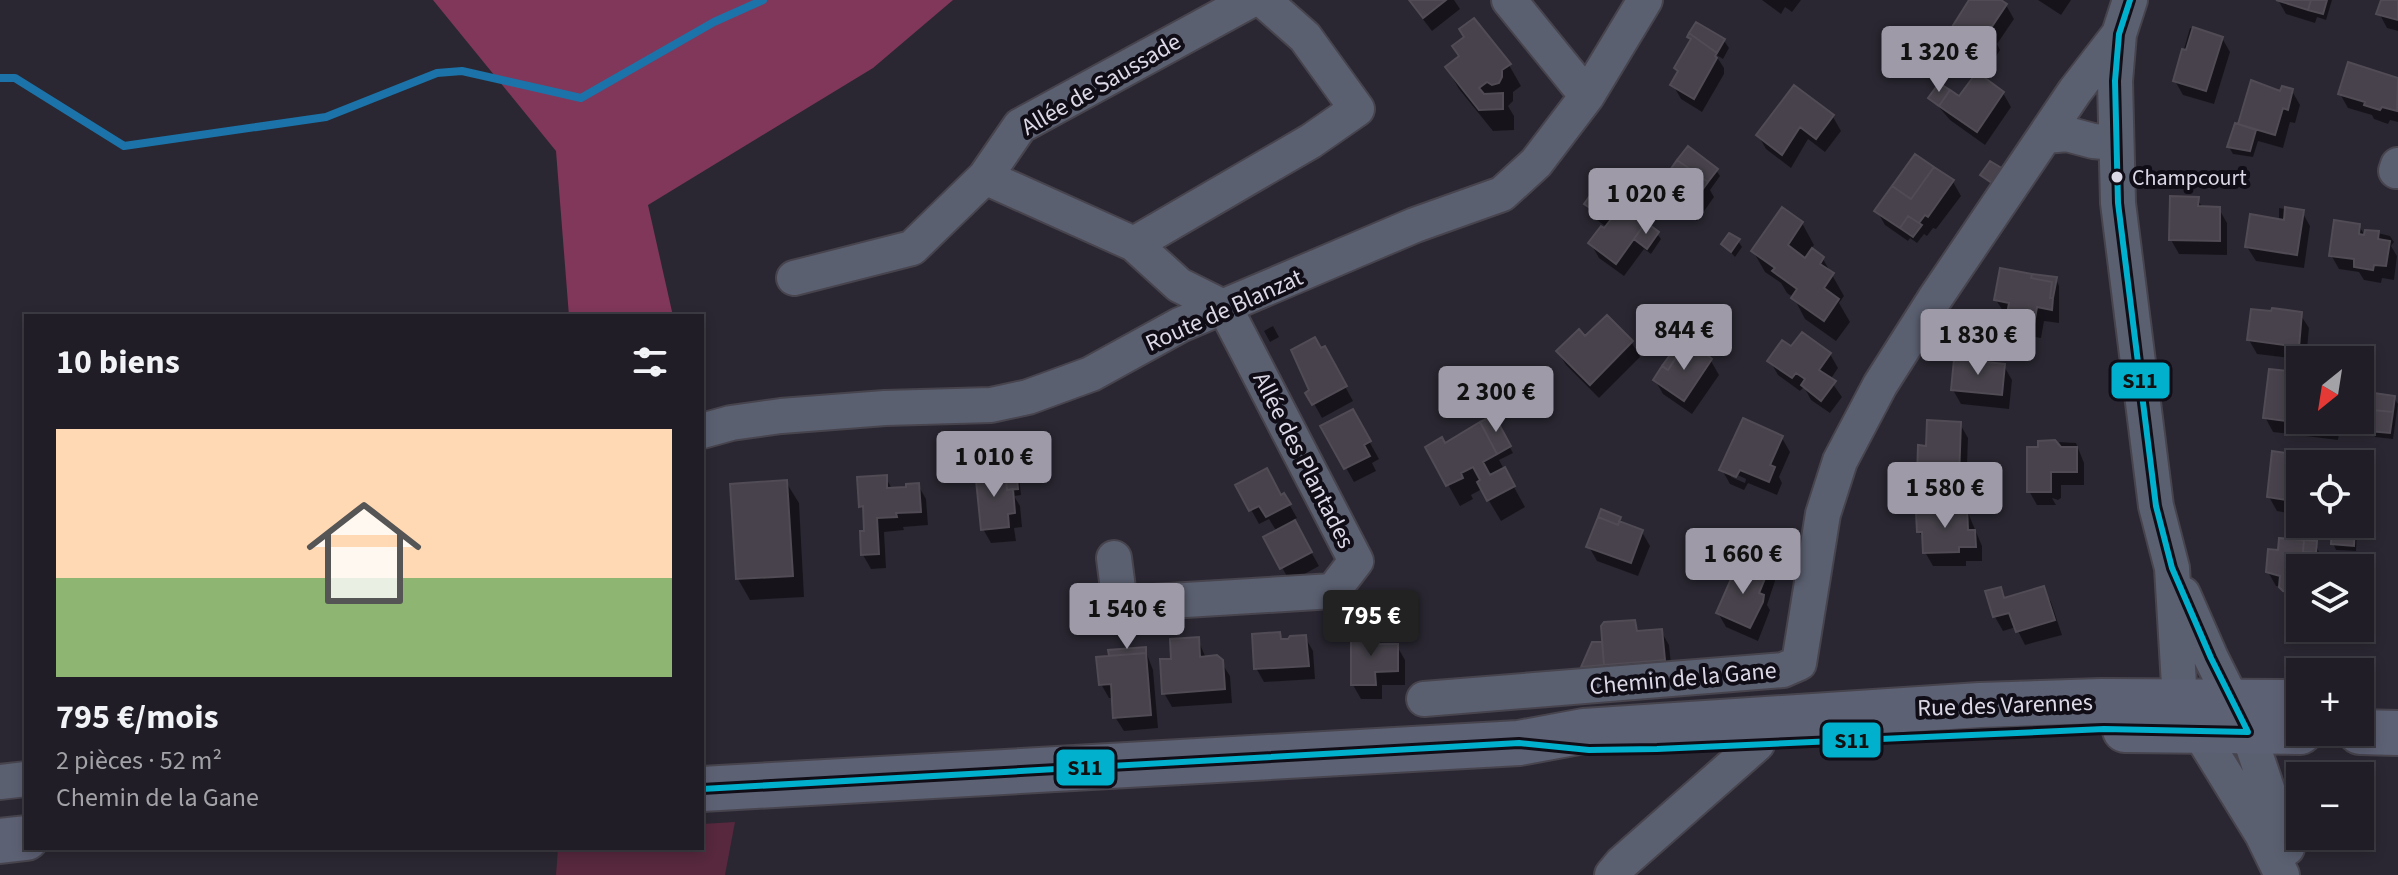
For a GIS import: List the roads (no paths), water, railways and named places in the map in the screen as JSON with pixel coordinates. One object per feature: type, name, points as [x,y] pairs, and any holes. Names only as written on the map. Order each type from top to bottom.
[{"type":"main road","points":[[2374,703],[2398,704]]},
{"type":"main road","name":"Rue des Varennes","points":[[704,789],[1519,743],[1589,750],[1757,732],[2104,729],[2189,717],[2240,716],[2286,705]]},
{"type":"main road","name":"Rue des Varennes","points":[[2240,716],[2286,728]]},
{"type":"main road","points":[[2374,732],[2398,733]]},
{"type":"main road","points":[[0,841],[24,838]]},
{"type":"street","name":"Allée de Saussade","points":[[794,278],[912,248],[985,177],[1020,126],[1251,0]]},
{"type":"street","points":[[1134,244],[1311,141],[1357,109],[1305,37],[1263,0]]},
{"type":"street","points":[[1509,0],[1587,96]]},
{"type":"street","name":"Route de Blanzat","points":[[704,430],[781,416],[885,408],[991,405],[1028,397],[1091,374],[1180,325],[1415,225],[1502,194],[1536,163],[1587,96],[1645,0]]},
{"type":"street","points":[[2130,0],[2119,34],[2115,81],[2118,203],[2156,506],[2172,568],[2178,640],[2177,691],[2189,717],[2262,834],[2282,875]]},
{"type":"street","name":"Chemin de la Gane","points":[[1424,699],[1783,670],[1799,663],[1823,514],[1840,461],[1880,385],[2075,91],[2119,34]]},
{"type":"street","points":[[2046,136],[2067,134],[2116,143]]},
{"type":"street","points":[[985,177],[1134,244],[1179,285],[1225,308]]},
{"type":"street","name":"Allée des Plantades","points":[[1114,558],[1120,604],[1333,591],[1356,561],[1225,308]]},
{"type":"street","points":[[2172,568],[2240,716],[2295,875]]},
{"type":"street","points":[[1612,875],[1757,732]]},
{"type":"street","points":[[0,782],[24,779]]},
{"type":"waterway","points":[[0,78],[15,78],[124,146],[326,117],[437,73],[462,71],[581,98],[714,22],[763,0]]},
{"type":"place","name":"Champcourt","points":[[2117,177]]}]
